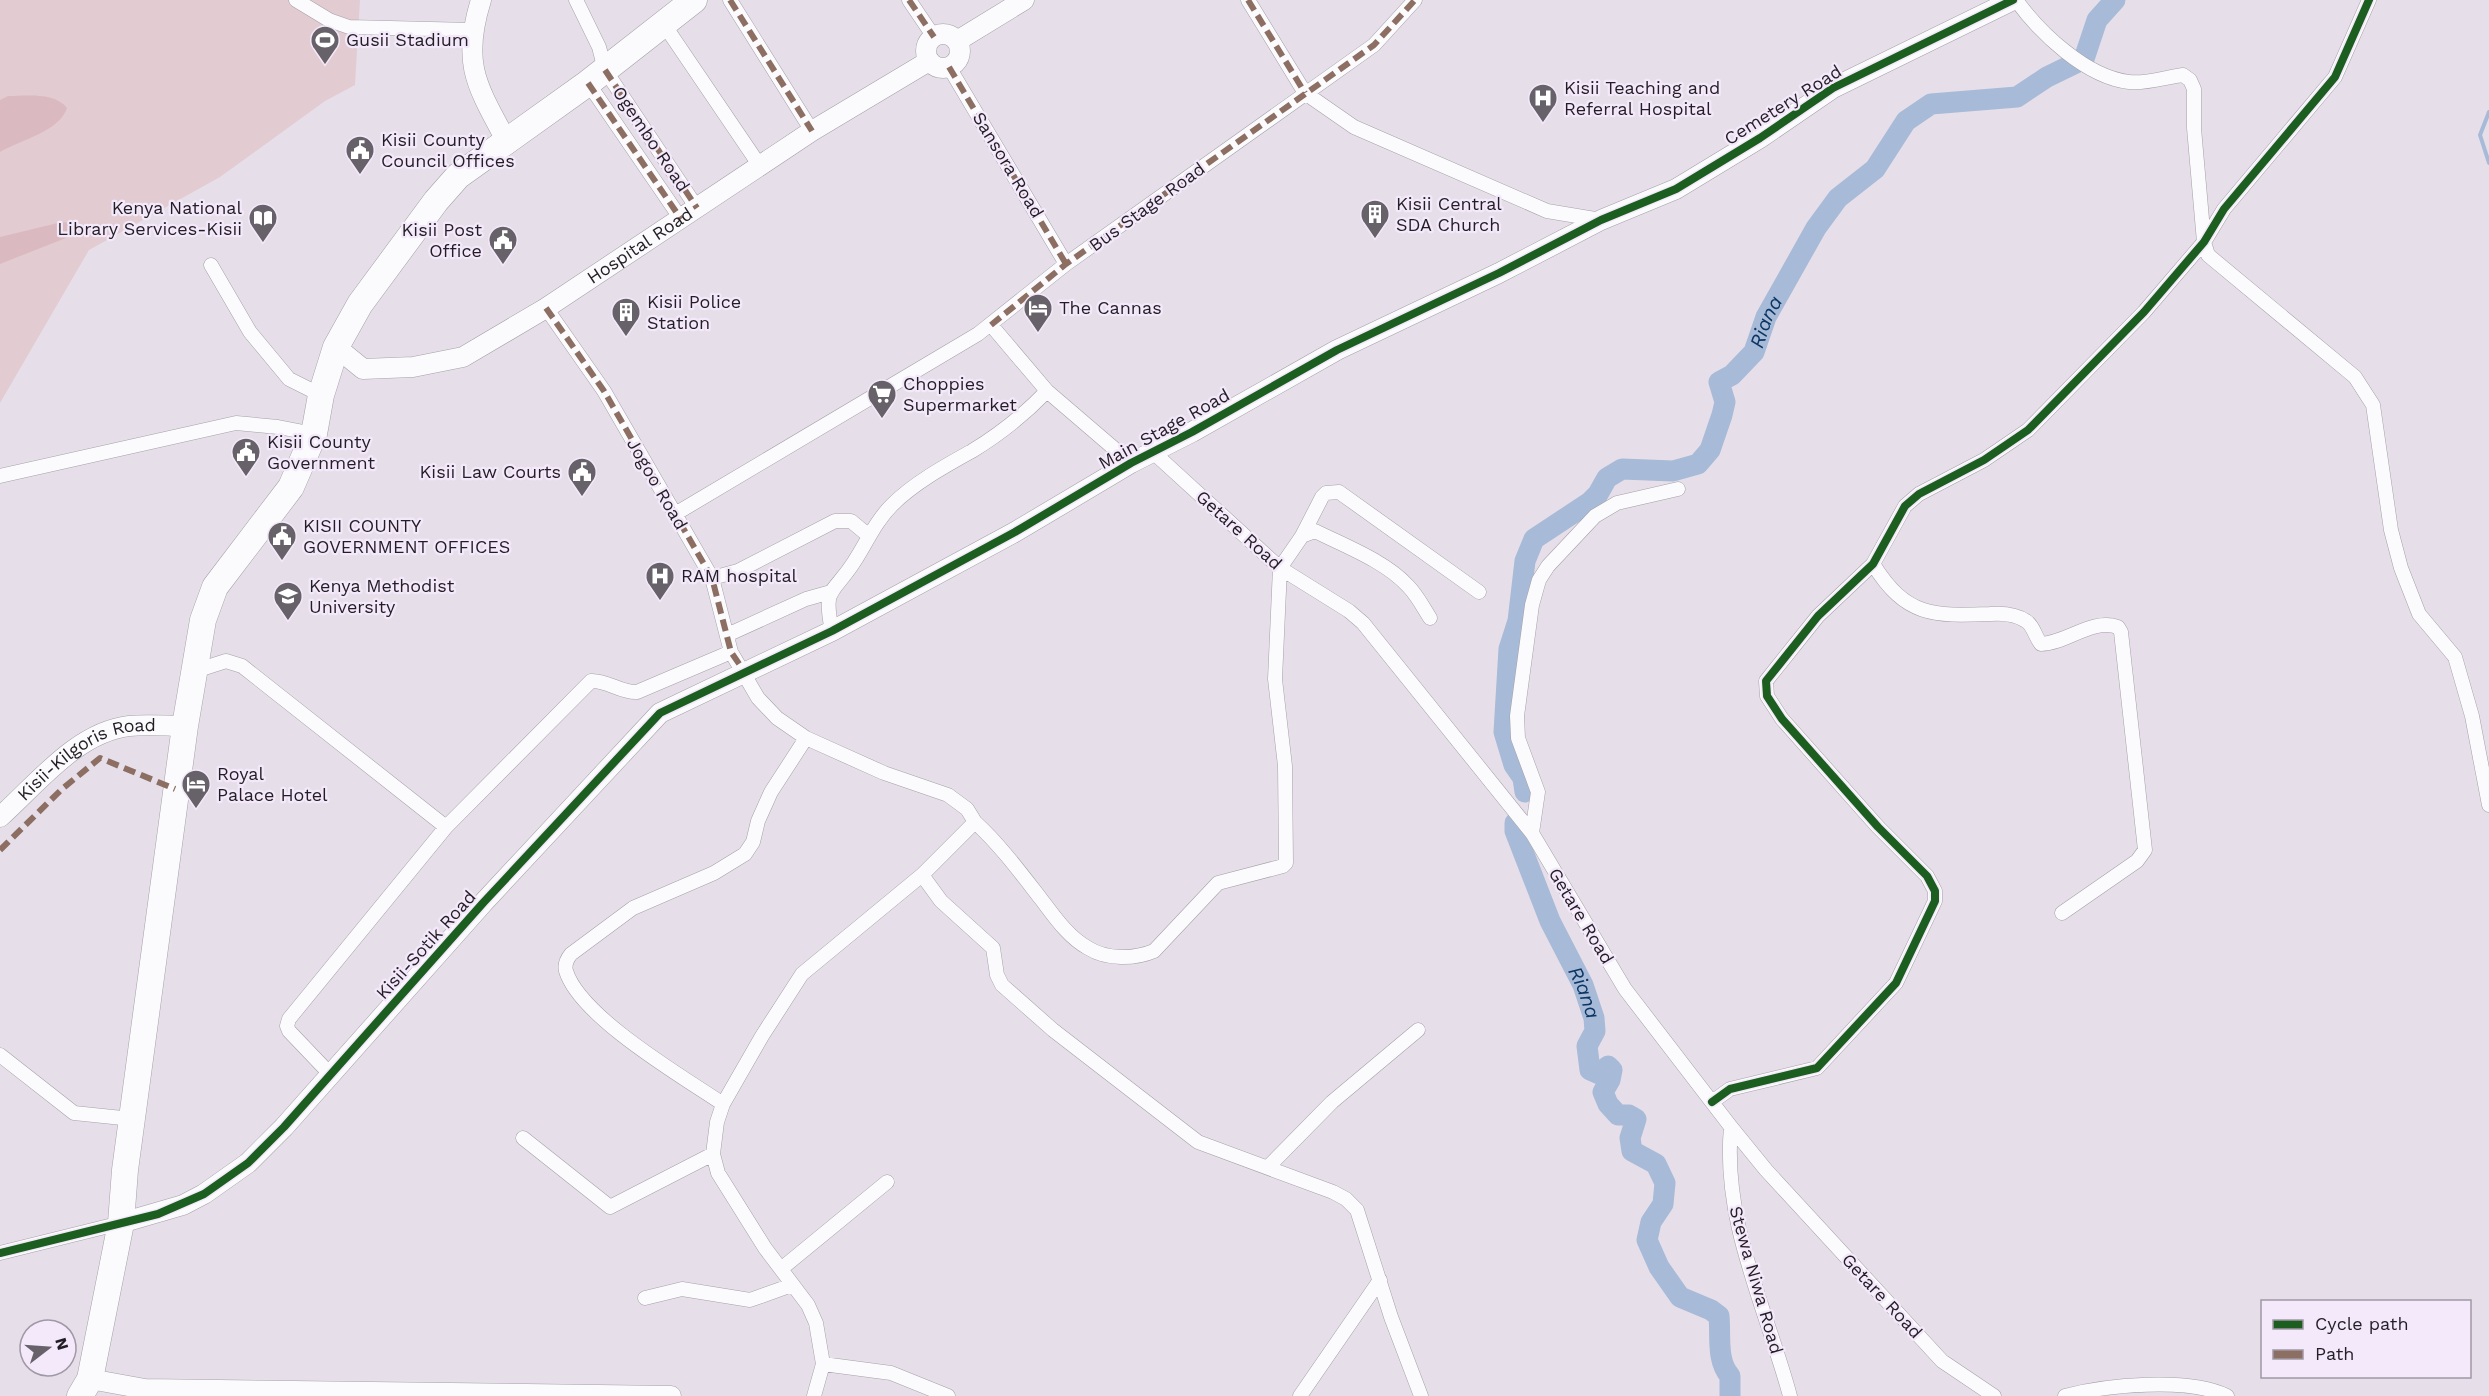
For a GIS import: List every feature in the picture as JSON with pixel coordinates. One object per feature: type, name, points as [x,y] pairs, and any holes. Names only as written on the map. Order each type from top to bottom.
[{"type":"highway","points":[[85,1388],[121,1223],[132,1119],[185,726],[203,620],[215,587],[291,487],[314,434],[321,395],[336,347],[360,304],[436,201],[458,176],[507,142],[598,69],[694,0]]},
{"type":"street","points":[[296,0],[329,20],[349,27],[472,30]]},
{"type":"street","points":[[481,0],[472,30],[472,67],[479,91],[507,142]]},
{"type":"street","points":[[576,0],[598,69],[689,213]]},
{"type":"street","points":[[730,0],[812,131]]},
{"type":"street","points":[[909,0],[934,37]]},
{"type":"street","points":[[957,41],[1024,0]]},
{"type":"street","points":[[1248,0],[1305,93],[1354,127],[1546,211],[1601,220]]},
{"type":"street","name":"Bus Stage Road","points":[[675,514],[991,325],[1066,264],[1374,45],[1415,0]]},
{"type":"street","points":[[2014,0],[2033,24],[2055,44],[2113,78],[2130,82],[2183,75],[2190,80],[2194,89],[2194,129],[2204,242],[2212,260],[2355,378],[2368,394],[2373,405],[2391,530],[2401,568],[2419,614],[2455,657],[2472,716],[2489,805]]},
{"type":"street","name":"Cemetery Road","points":[[1601,220],[1676,189],[1760,138],[1833,88],[2014,0]]},
{"type":"street","points":[[1712,1102],[1730,1089],[1817,1068],[1896,983],[1935,902],[1935,891],[1927,876],[1878,827],[1782,719],[1765,690],[1766,681],[1818,616],[1873,564],[1905,506],[1919,494],[1984,460],[2028,430],[2144,312],[2204,242],[2224,209],[2335,77],[2369,0]]},
{"type":"street","points":[[663,23],[760,166]]},
{"type":"street","points":[[944,34],[957,41],[959,56],[949,67],[938,67],[929,61],[927,46],[934,37],[944,34]]},
{"type":"street","name":"Hospital Road","points":[[336,347],[363,369],[398,369],[446,362],[463,357],[546,308],[812,131],[929,61]]},
{"type":"street","name":"Sansora Road","points":[[949,67],[1066,264]]},
{"type":"street","name":"Ogembo Road","points":[[598,69],[689,213]]},
{"type":"street","name":"Main Stage Road","points":[[744,671],[832,631],[1015,532],[1131,463],[1154,453],[1337,350],[1499,273],[1601,220]]},
{"type":"street","points":[[211,265],[250,332],[289,379],[321,395]]},
{"type":"street","name":"Jogoo Road","points":[[546,308],[604,391],[712,578],[731,652],[758,698],[777,718],[806,738],[884,773],[948,795],[967,809],[975,822],[1002,850],[1074,938],[1088,949],[1112,956],[1143,955],[1154,951],[1218,883],[1282,866],[1286,858],[1285,766],[1275,679],[1280,568]]},
{"type":"street","points":[[991,325],[1047,391],[1131,463]]},
{"type":"street","points":[[832,631],[827,604],[831,592],[893,504],[943,467],[1005,429],[1047,391]]},
{"type":"street","points":[[0,476],[236,423],[278,427],[314,434]]},
{"type":"street","name":"Getare Road","points":[[1154,453],[1280,568],[1349,611],[1363,623],[1532,833],[1625,989],[1766,1170],[1942,1361],[1994,1396]]},
{"type":"street","points":[[1532,833],[1538,792],[1518,738],[1517,716],[1532,605],[1539,580],[1548,566],[1595,516],[1617,503],[1678,489]]},
{"type":"street","points":[[1280,568],[1302,536],[1322,497],[1326,493],[1340,492],[1479,592]]},
{"type":"street","points":[[712,578],[738,571],[835,521],[851,521],[869,536]]},
{"type":"street","points":[[1302,536],[1315,531],[1393,573],[1409,587],[1430,618]]},
{"type":"street","points":[[1873,564],[1893,593],[1913,608],[1929,614],[2013,615],[2027,621],[2041,644],[2052,644],[2089,628],[2118,627],[2121,632],[2145,850],[2137,861],[2062,913]]},
{"type":"street","points":[[727,635],[806,598],[831,592]]},
{"type":"street","points":[[331,1076],[289,1031],[289,1019],[446,827],[591,681],[599,681],[630,692],[637,692],[731,652]]},
{"type":"street","points":[[195,671],[225,661],[242,666],[446,827]]},
{"type":"street","name":"Kisii-Sotik Road","points":[[121,1223],[183,1205],[224,1182],[248,1163],[331,1076],[483,903],[660,713],[690,701],[744,671]]},
{"type":"street","name":"Kisii-Kilgoris Road","points":[[0,818],[78,747],[101,734],[129,726],[185,726]]},
{"type":"street","points":[[723,1104],[627,1040],[604,1019],[571,981],[565,969],[566,962],[571,954],[633,908],[714,873],[745,854],[753,842],[758,821],[771,792],[806,738]]},
{"type":"street","points":[[814,1396],[823,1364],[816,1323],[808,1305],[781,1269],[718,1173],[713,1155],[717,1122],[723,1104],[762,1036],[802,974],[922,875],[975,822]]},
{"type":"street","points":[[922,875],[941,901],[993,948],[997,975],[1002,985],[1053,1030],[1198,1142],[1309,1182],[1352,1205],[1363,1223],[1380,1280],[1421,1396]]},
{"type":"street","points":[[1268,1167],[1332,1102],[1418,1030]]},
{"type":"street","points":[[0,1055],[74,1113],[132,1119]]},
{"type":"street","name":"Stewa Niwa Road","points":[[1731,1127],[1728,1160],[1742,1243],[1790,1396]]},
{"type":"street","points":[[523,1138],[610,1207],[713,1155]]},
{"type":"street","points":[[781,1269],[887,1182]]},
{"type":"street","points":[[0,1252],[121,1223]]},
{"type":"street","points":[[1300,1396],[1380,1280]]},
{"type":"street","points":[[645,1298],[682,1289],[750,1300],[792,1285]]},
{"type":"street","points":[[823,1364],[891,1373],[948,1396]]},
{"type":"street","points":[[2065,1396],[2109,1388],[2168,1386],[2196,1388],[2227,1396]]},
{"type":"street","points":[[85,1388],[671,1396]]},
{"type":"shaded area","points":[[0,0],[360,0],[355,85],[325,101],[220,177],[89,250],[0,403]]},
{"type":"shaded area","points":[[8,96],[48,97],[62,103],[67,108],[63,116],[48,129],[0,152],[0,100]]},
{"type":"shaded area","points":[[62,222],[71,223],[71,236],[0,264],[0,237]]},
{"type":"waterway","name":"Riana","points":[[1525,792],[1523,778],[1514,765],[1504,732],[1509,649],[1518,621],[1525,561],[1534,539],[1590,502],[1598,494],[1607,478],[1622,469],[1673,471],[1698,464],[1710,450],[1722,415],[1725,402],[1719,382],[1732,375],[1754,352],[1766,317],[1816,228],[1838,198],[1875,169],[1906,121],[1931,104],[2017,97],[2047,77],[2084,59],[2097,20],[2115,0]]},
{"type":"waterway","points":[[2489,112],[2480,135],[2489,163]]},
{"type":"waterway","name":"Riana","points":[[1515,823],[1515,831],[1550,921],[1583,985],[1594,1018],[1595,1031],[1587,1046],[1590,1070],[1599,1074],[1608,1066],[1612,1070],[1610,1080],[1603,1092],[1608,1104],[1618,1115],[1629,1115],[1636,1119],[1630,1138],[1632,1151],[1656,1164],[1665,1183],[1663,1204],[1651,1222],[1647,1240],[1659,1267],[1680,1297],[1711,1310],[1719,1316],[1720,1348],[1723,1363],[1730,1376],[1730,1396]]},
{"type":"marked path","points":[[730,0],[812,131]]},
{"type":"marked path","points":[[909,0],[934,37]]},
{"type":"marked path","points":[[1248,0],[1305,93]]},
{"type":"marked path","points":[[991,325],[1066,264],[1374,45],[1415,0]]},
{"type":"marked path","points":[[949,67],[1066,264]]},
{"type":"marked path","points":[[605,70],[697,208]]},
{"type":"marked path","points":[[588,83],[681,219]]},
{"type":"marked path","points":[[546,308],[604,391],[712,578],[731,652],[744,671]]},
{"type":"marked path","points":[[0,850],[62,789],[100,758],[175,789]]},
{"type":"cycle path","points":[[0,1253],[158,1214],[204,1194],[248,1163],[284,1127],[483,903],[660,713],[832,631],[1015,532],[1131,463],[1192,432],[1337,350],[1499,273],[1601,220],[1676,189],[1760,138],[1833,88],[2013,0]]},
{"type":"cycle path","points":[[1712,1102],[1730,1089],[1817,1068],[1896,983],[1935,901],[1935,891],[1927,876],[1878,827],[1782,719],[1767,696],[1766,681],[1818,616],[1873,564],[1905,506],[1919,494],[1984,460],[2028,430],[2144,312],[2204,242],[2224,209],[2335,77],[2369,0]]},
{"type":"place","name":"Gusii Stadium","points":[[325,66]]},
{"type":"place","name":"Kisii Teaching and Referral Hospital","points":[[1543,124]]},
{"type":"place","name":"Kisii County Council Offices","points":[[360,176]]},
{"type":"place","name":"Kisii Central SDA Church","points":[[1375,240]]},
{"type":"place","name":"Kenya National Library Services-Kisii","points":[[263,244]]},
{"type":"place","name":"Kisii Post Office","points":[[503,266]]},
{"type":"place","name":"The Cannas","points":[[1038,334]]},
{"type":"place","name":"Kisii Police Station","points":[[626,338]]},
{"type":"place","name":"Choppies Supermarket","points":[[882,420]]},
{"type":"place","name":"Kisii County Government","points":[[246,478]]},
{"type":"place","name":"Kisii Law Courts","points":[[582,498]]},
{"type":"place","name":"KISII COUNTY GOVERNMENT OFFICES","points":[[282,562]]},
{"type":"place","name":"RAM hospital","points":[[660,602]]},
{"type":"place","name":"Kenya Methodist University","points":[[288,622]]},
{"type":"place","name":"Royal Palace Hotel","points":[[196,810]]}]
